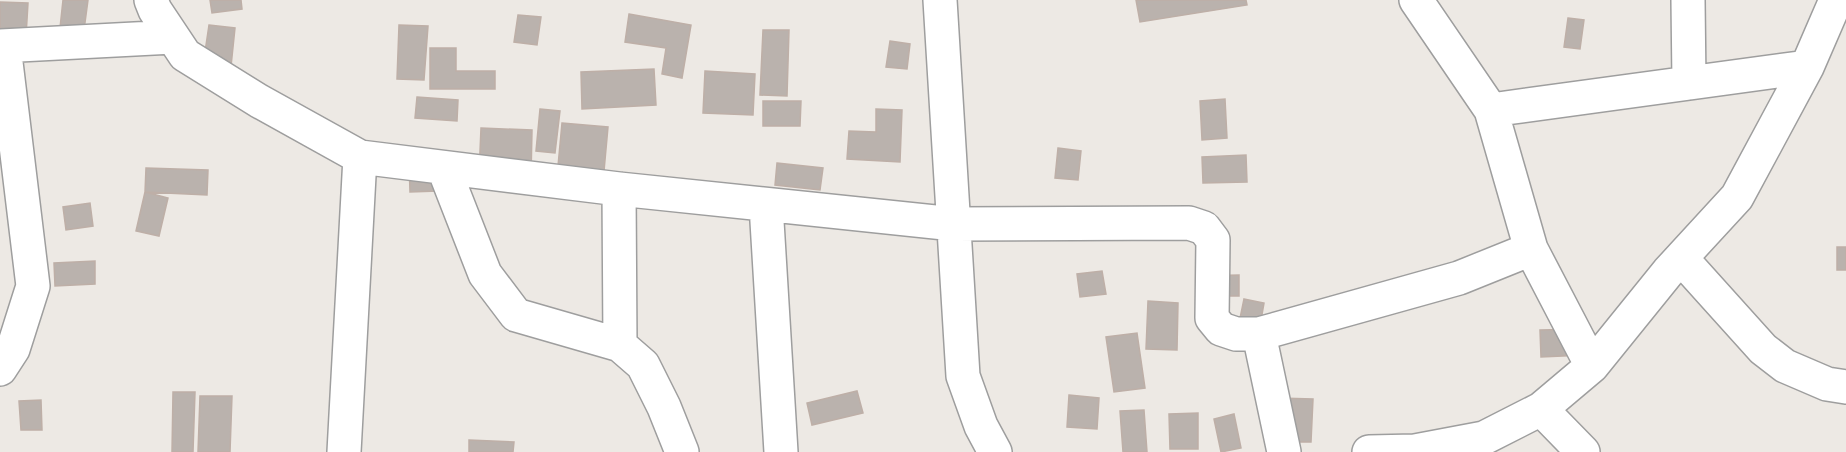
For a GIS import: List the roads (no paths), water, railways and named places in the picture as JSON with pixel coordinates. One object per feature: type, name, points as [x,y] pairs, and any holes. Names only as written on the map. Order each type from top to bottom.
[{"type":"street","points":[[151,0],[155,10],[185,55],[259,101],[360,157],[620,189],[954,224],[1189,224],[1204,228],[1213,240],[1212,318],[1221,329],[1236,334],[1259,334],[1459,278],[1531,249]]},
{"type":"street","points":[[940,0],[963,376],[981,426],[995,452]]},
{"type":"street","points":[[1416,0],[1491,110],[1531,249],[1592,366]]},
{"type":"street","points":[[1689,0],[1689,83]]},
{"type":"street","points":[[1369,452],[1415,451],[1484,438],[1541,409],[1592,366],[1681,258],[1737,197],[1807,67],[1836,0]]},
{"type":"street","points":[[0,369],[13,349],[33,286],[2,46],[173,37]]},
{"type":"street","points":[[1491,110],[1807,67]]},
{"type":"street","points":[[344,452],[360,157]]},
{"type":"street","points":[[444,169],[485,273],[516,315],[620,345],[643,365],[664,407],[682,452]]},
{"type":"street","points":[[620,189],[620,345]]},
{"type":"street","points":[[766,205],[781,452]]},
{"type":"street","points":[[1681,258],[1763,349],[1785,366],[1827,384],[1846,387]]},
{"type":"street","points":[[1259,334],[1284,452]]},
{"type":"street","points":[[1541,409],[1584,452]]}]
